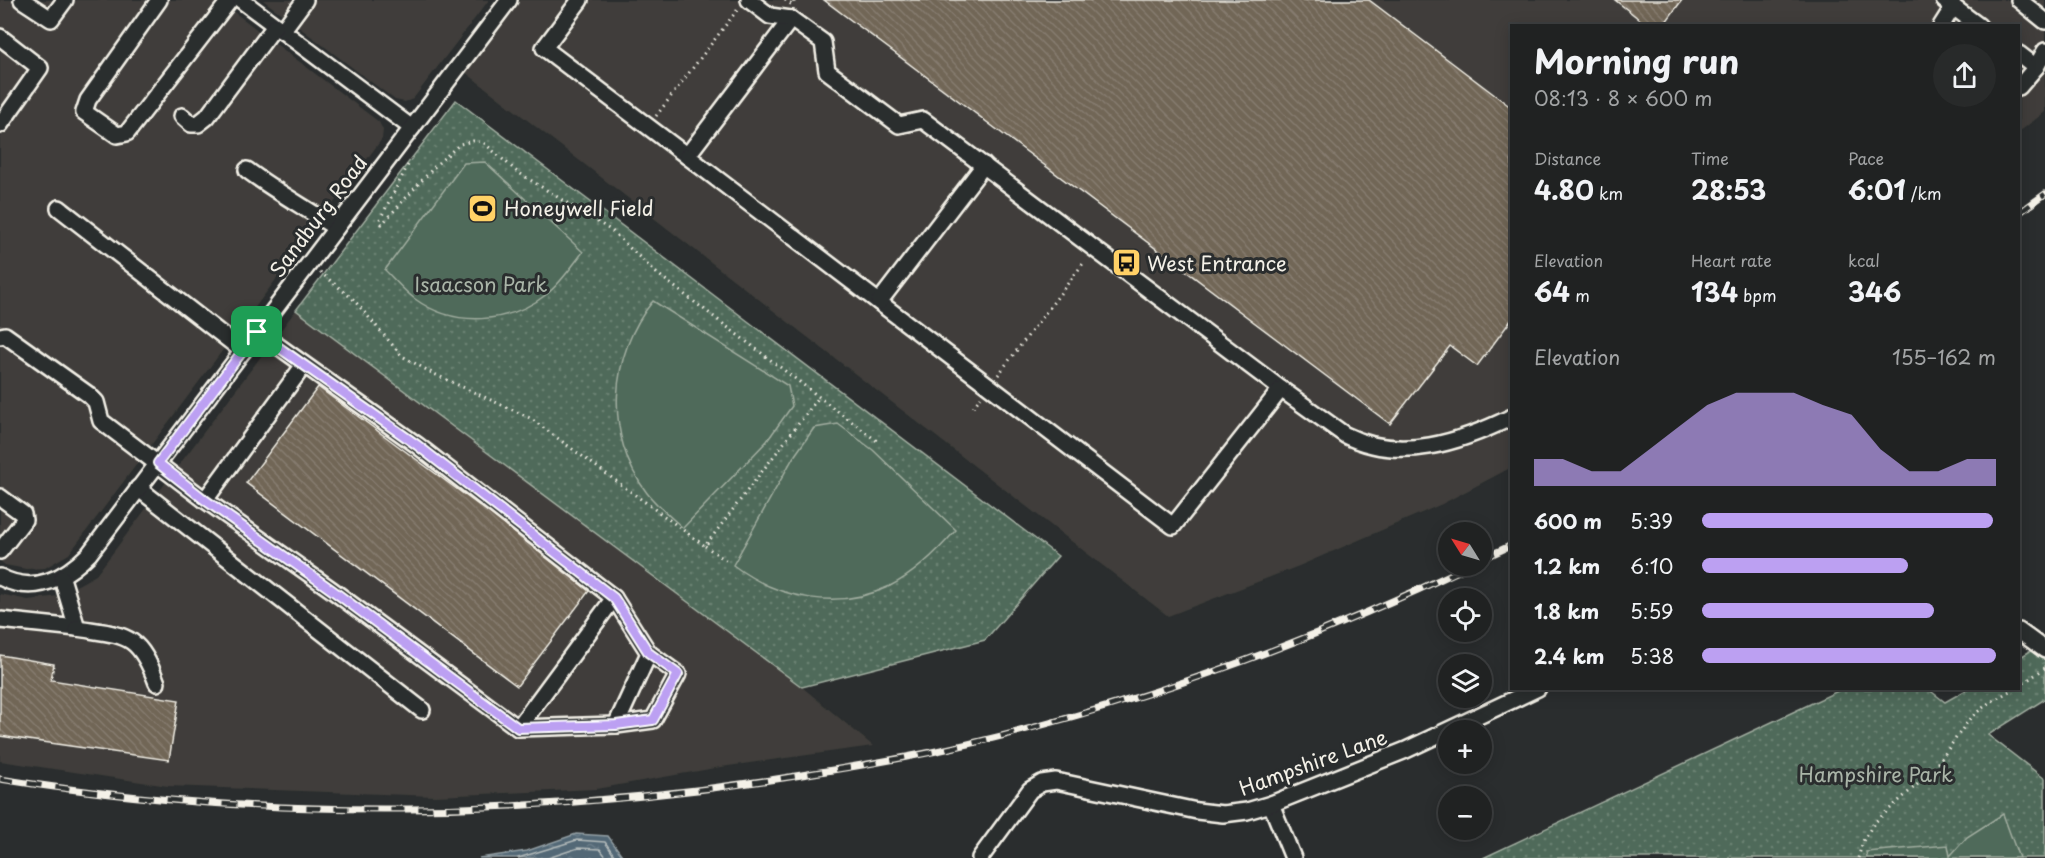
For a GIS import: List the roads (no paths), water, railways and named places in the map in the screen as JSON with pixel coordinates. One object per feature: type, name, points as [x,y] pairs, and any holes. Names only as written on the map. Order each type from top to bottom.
[{"type":"street","points":[[22,0],[51,19],[65,0]]},
{"type":"street","points":[[159,0],[88,100],[84,112],[117,135],[128,133],[230,0]]},
{"type":"street","points":[[241,0],[412,129]]},
{"type":"street","points":[[182,116],[191,124],[198,124],[207,117],[278,28],[305,0]]},
{"type":"street","name":"Sandburg Road","points":[[1,582],[38,584],[62,578],[89,554],[509,0]]},
{"type":"street","points":[[580,0],[544,48],[1173,525],[1281,388]]},
{"type":"street","points":[[2019,0],[2045,21]]},
{"type":"street","points":[[744,3],[770,16],[791,19],[823,42],[827,70],[899,125],[922,120],[1345,435],[1386,448],[1400,449],[1437,445],[1474,434],[1510,418]]},
{"type":"street","points":[[1942,24],[1949,3],[1976,24]]},
{"type":"street","points":[[687,156],[791,19]]},
{"type":"street","points":[[0,37],[40,68],[0,125]]},
{"type":"street","points":[[2020,86],[2036,67],[2045,51]]},
{"type":"street","points":[[2020,55],[2036,67]]},
{"type":"street","points":[[879,302],[984,165]]},
{"type":"street","points":[[247,170],[273,190],[300,204],[336,228]]},
{"type":"street","points":[[59,208],[243,351]]},
{"type":"street","points":[[0,336],[5,335],[89,395],[96,402],[101,421],[205,500],[332,590],[518,728],[616,725],[653,720],[678,674],[649,653],[614,598],[417,445],[257,332]]},
{"type":"street","points":[[205,500],[304,365]]},
{"type":"street","points":[[138,488],[422,710]]},
{"type":"street","points":[[0,497],[23,514],[24,520],[0,551]]},
{"type":"street","points":[[62,578],[77,628]]},
{"type":"street","points":[[518,728],[614,598]]},
{"type":"street","points":[[0,620],[77,628],[123,636],[130,640],[145,657],[157,683]]},
{"type":"street","points":[[2020,632],[2045,650]]},
{"type":"street","points":[[616,725],[649,653]]},
{"type":"street","name":"Hampshire Lane","points":[[980,858],[1030,790],[1042,783],[1056,781],[1197,811],[1223,814],[1247,811],[1271,804],[1406,750],[1534,690]]},
{"type":"street","points":[[1271,804],[1293,858]]},
{"type":"water","points":[[576,834],[608,836],[624,858],[479,858],[527,851]]},
{"type":"railway","points":[[2020,212],[2045,194]]},
{"type":"railway","points":[[1492,554],[1510,546]]},
{"type":"railway","points":[[0,779],[101,793],[203,803],[305,808],[407,809],[510,806],[612,799],[713,788],[943,750],[1047,724],[1170,686],[1292,643],[1448,576]]},
{"type":"place","name":"Honeywell Field","points":[[483,208]]},
{"type":"place","name":"West Entrance","points":[[1126,263]]},
{"type":"park label","name":"Isaacson Park","points":[[481,284]]},
{"type":"park label","name":"Hampshire Park","points":[[1876,774]]}]
